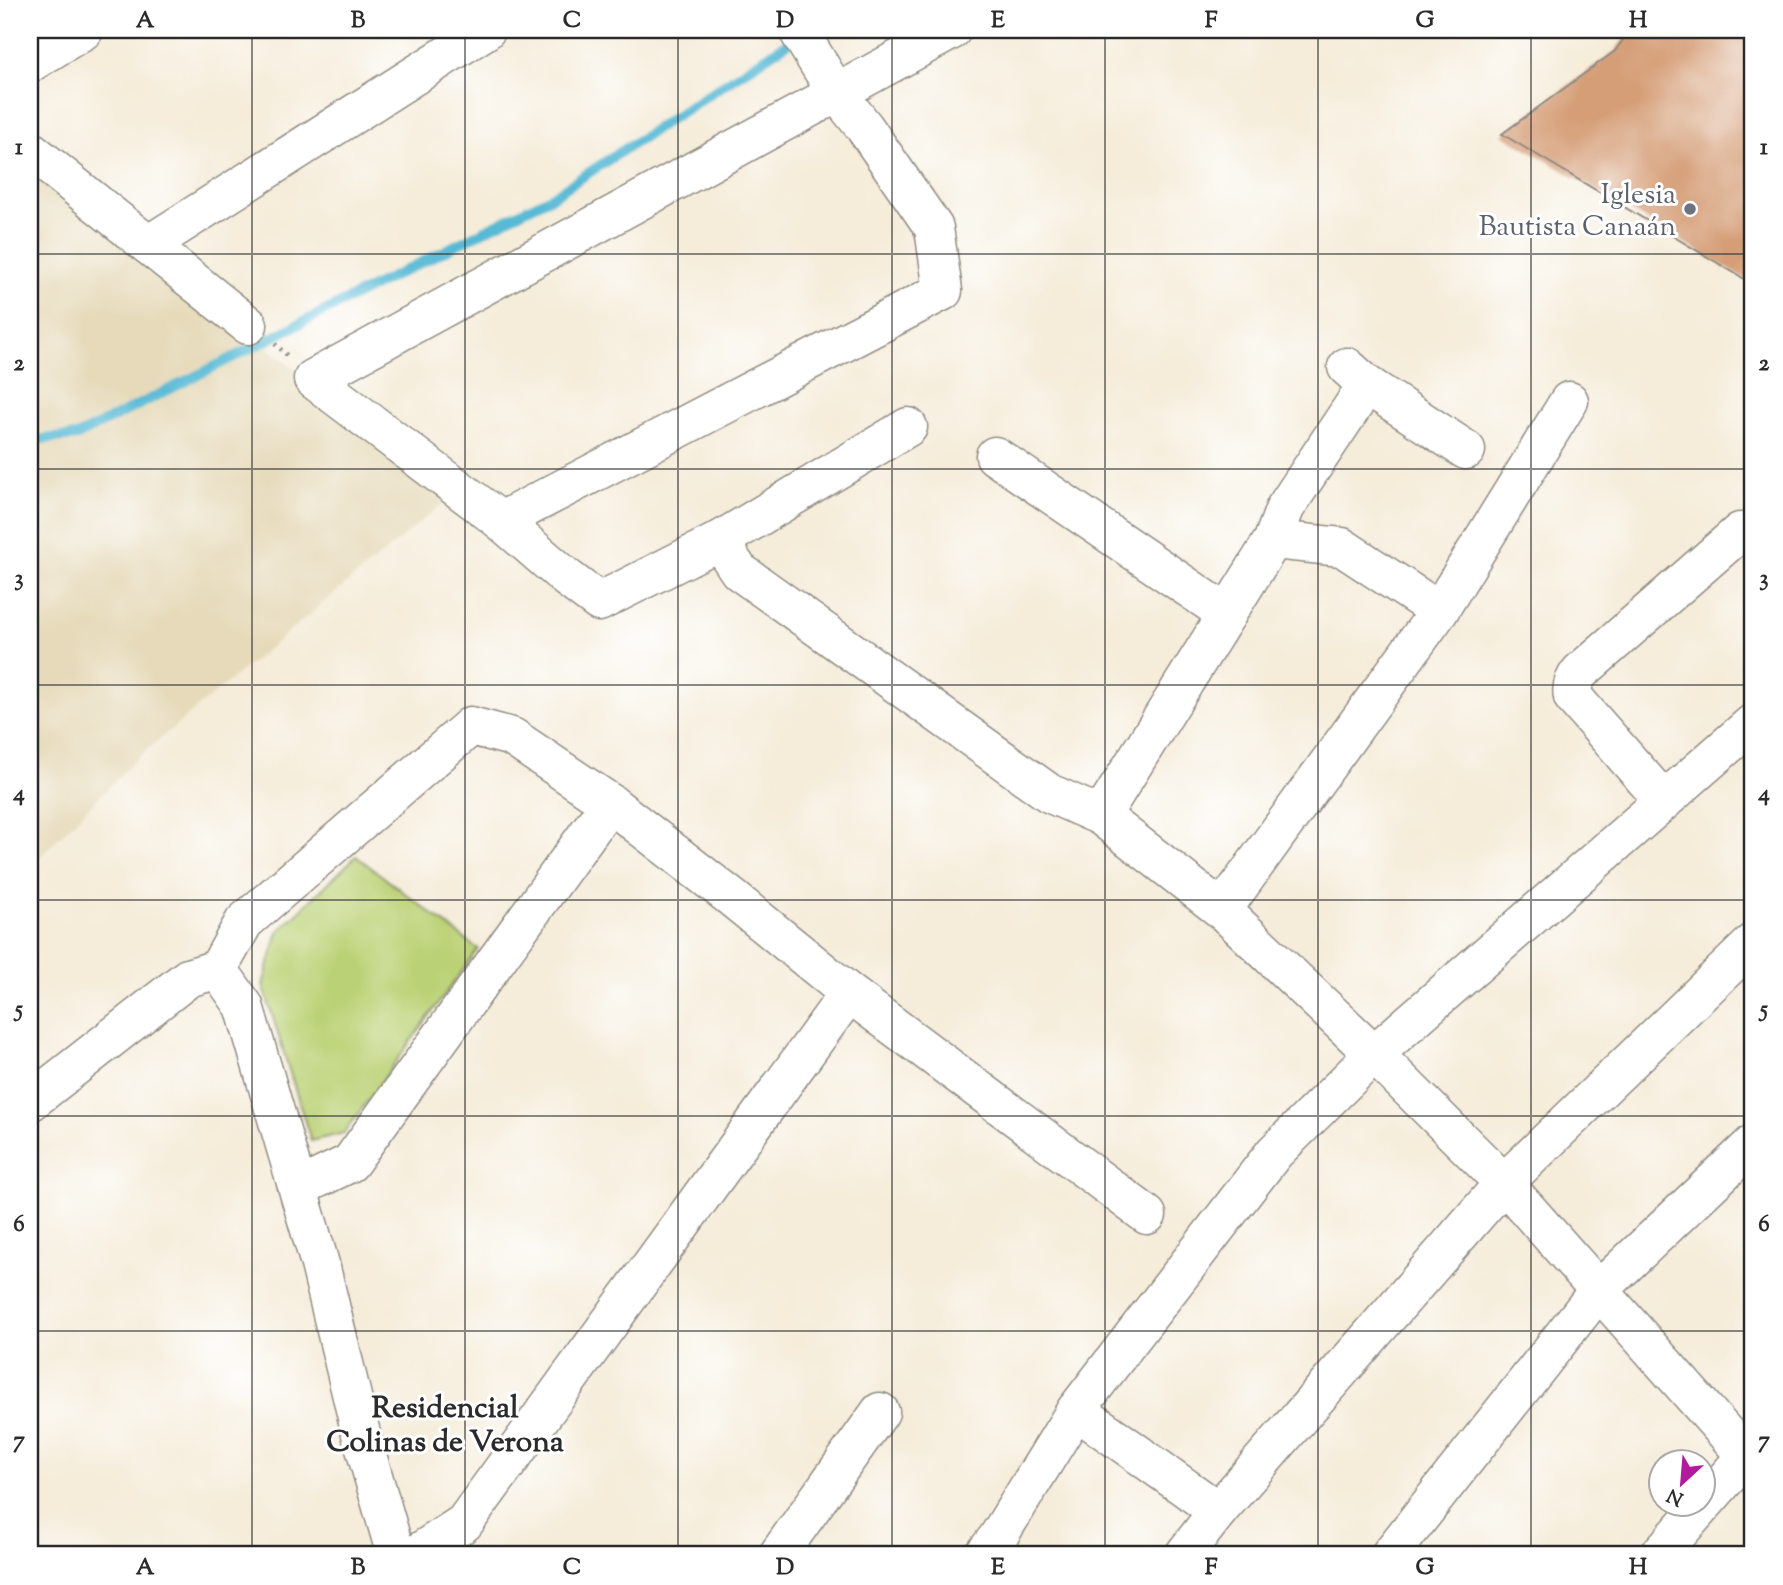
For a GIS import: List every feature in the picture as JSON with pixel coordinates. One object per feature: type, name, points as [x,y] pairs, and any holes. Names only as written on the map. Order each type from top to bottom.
[{"type":"street","points":[[30,63],[84,30]]},
{"type":"street","points":[[148,245],[486,30]]},
{"type":"street","points":[[500,521],[943,291],[934,228],[829,81],[798,30]]},
{"type":"street","points":[[908,427],[719,541],[599,602],[566,578],[500,521],[313,379],[829,81],[952,30]]},
{"type":"street","points":[[30,150],[248,325]]},
{"type":"street","points":[[1101,816],[1273,540],[1284,508],[1357,376],[1466,450]]},
{"type":"street","points":[[1222,910],[1439,611],[1569,401]]},
{"type":"street","points":[[995,456],[1227,614]]},
{"type":"street","points":[[1664,801],[1573,697],[1575,678],[1740,532],[1753,532]]},
{"type":"street","points":[[1273,540],[1342,547],[1439,611]]},
{"type":"street","points":[[719,541],[739,570],[750,579],[1049,793],[1101,816],[1222,910],[1374,1054],[1504,1183],[1750,1453],[1659,1555]]},
{"type":"street","points":[[984,1555],[1076,1410],[1274,1153],[1374,1054],[1753,723]]},
{"type":"street","points":[[30,1102],[188,978],[218,969],[244,922],[471,726],[512,737],[610,803],[732,897],[849,993],[1147,1214]]},
{"type":"street","points":[[298,1188],[350,1163],[610,803]]},
{"type":"street","points":[[1184,1555],[1218,1511],[1504,1183],[1753,943]]},
{"type":"street","points":[[218,969],[244,1006],[320,1264],[362,1438],[396,1555]]},
{"type":"street","points":[[415,1555],[464,1522],[849,993]]},
{"type":"street","points":[[1390,1555],[1599,1290],[1753,1144]]},
{"type":"street","points":[[1076,1410],[1218,1511]]},
{"type":"street","points":[[778,1555],[880,1412]]},
{"type":"shaded area","points":[[30,158],[453,495],[139,756],[30,867]]},
{"type":"green space","points":[[356,856],[478,949],[344,1133],[311,1141],[263,985],[278,932]]},
{"type":"building","name":"Iglesia Bautista Canaán","points":[[1630,30],[1753,30],[1753,284],[1502,134],[1615,51]]},
{"type":"waterway","points":[[30,440],[77,436],[553,196],[795,38]]},
{"type":"place","name":"Iglesia Bautista Canaán","points":[[1690,209]]},
{"type":"district","name":"Residencial Colinas de Verona","points":[[445,1424]]}]
